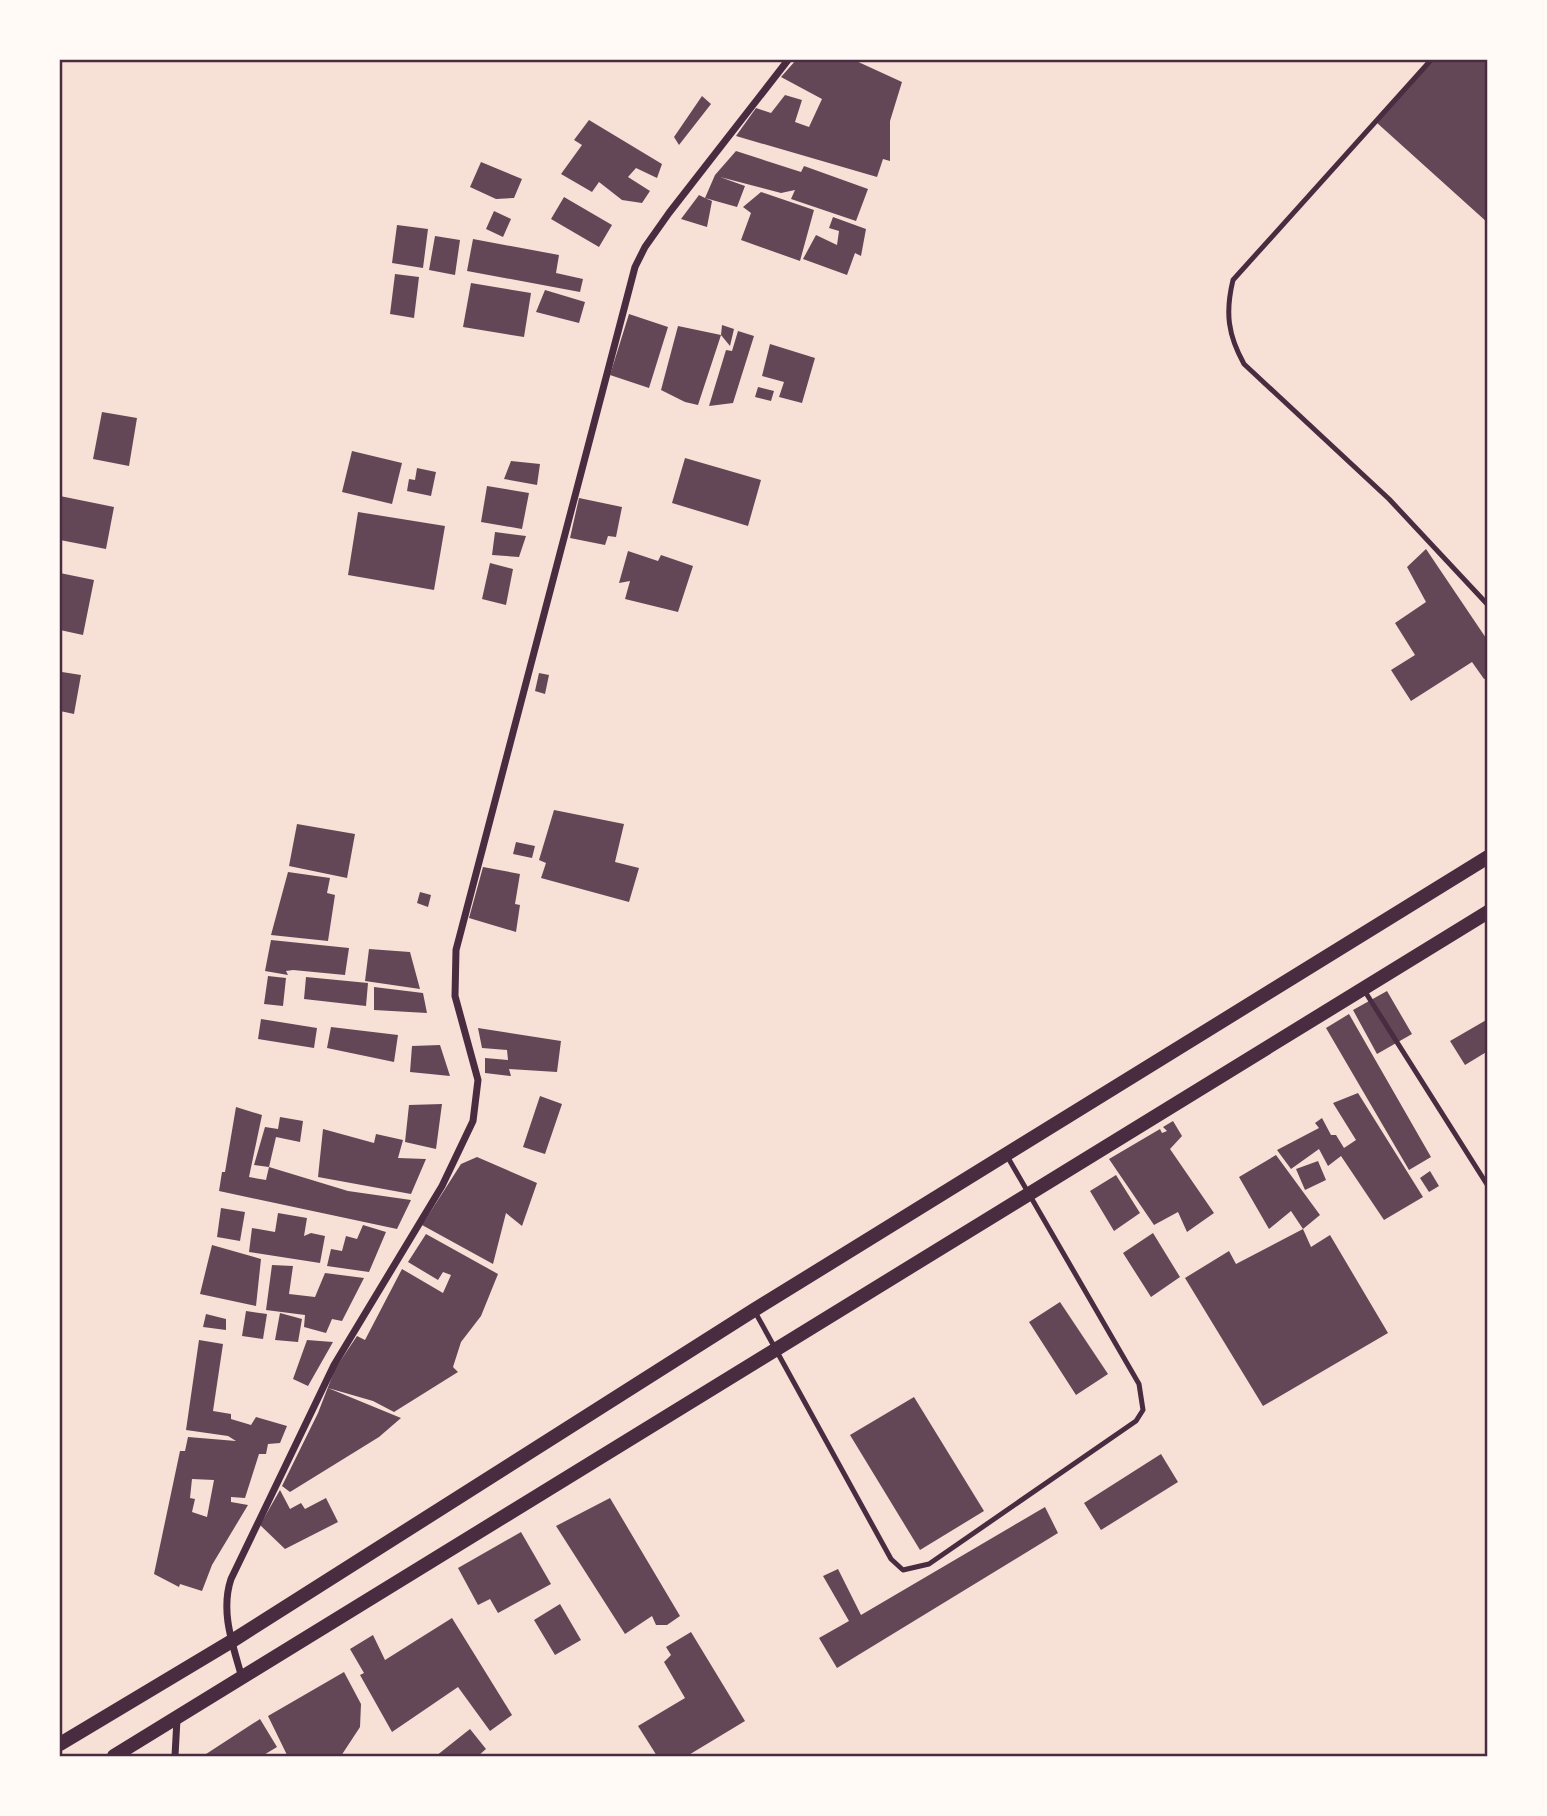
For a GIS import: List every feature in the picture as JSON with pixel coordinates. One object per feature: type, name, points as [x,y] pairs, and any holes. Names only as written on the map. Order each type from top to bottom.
[{"type":"main road","points":[[60,1744],[232,1640],[754,1310],[1488,857]]},
{"type":"main road","points":[[114,1756],[1488,912]]},
{"type":"street","points":[[242,1679],[225,1597],[231,1579],[334,1365],[442,1186],[473,1121],[478,1080],[455,996],[456,950],[635,267],[645,247],[669,213],[788,60]]},
{"type":"street","points":[[175,1756],[177,1717]]},
{"type":"lane","points":[[1431,60],[1233,281],[1227,307],[1231,341],[1244,364],[1389,499],[1488,605]]},
{"type":"lane","points":[[1364,990],[1488,1186]]},
{"type":"lane","points":[[754,1310],[891,1559],[903,1570],[929,1564],[1136,1421],[1143,1410],[1139,1384],[1007,1156]]},
{"type":"building","points":[[796,60],[854,60],[902,82],[890,121],[890,161],[883,159],[877,177],[736,136],[756,108],[771,113],[785,95],[802,100],[795,122],[809,127],[822,99],[781,77]]},
{"type":"building","points":[[1431,60],[1488,60],[1488,223],[1376,122]]},
{"type":"building","points":[[702,96],[711,104],[679,145],[674,137]]},
{"type":"building","points":[[589,120],[662,164],[657,178],[636,168],[628,177],[650,191],[642,203],[622,200],[599,182],[592,192],[561,174],[582,145],[574,140]]},
{"type":"building","points":[[736,151],[801,172],[804,166],[868,189],[856,221],[791,199],[795,190],[781,193],[720,177],[745,186],[737,207],[705,198],[715,175]]},
{"type":"building","points":[[481,162],[522,179],[514,198],[496,199],[470,187]]},
{"type":"building","points":[[761,192],[814,210],[800,261],[741,240],[751,213],[743,207]]},
{"type":"building","points":[[699,195],[712,201],[707,227],[681,219]]},
{"type":"building","points":[[564,197],[612,225],[599,247],[551,219]]},
{"type":"building","points":[[494,211],[511,219],[503,237],[486,229]]},
{"type":"building","points":[[833,217],[866,229],[861,256],[855,253],[847,275],[803,259],[816,235],[837,245],[839,231],[829,228]]},
{"type":"building","points":[[397,225],[428,229],[423,268],[392,263]]},
{"type":"building","points":[[435,236],[460,240],[455,275],[429,270]]},
{"type":"building","points":[[473,239],[559,255],[556,273],[583,279],[580,292],[467,271]]},
{"type":"building","points":[[395,274],[419,277],[414,318],[390,314]]},
{"type":"building","points":[[471,283],[531,293],[524,337],[463,327]]},
{"type":"building","points":[[545,290],[585,302],[579,323],[536,312]]},
{"type":"building","points":[[629,314],[668,327],[649,388],[610,375]]},
{"type":"building","points":[[722,325],[734,329],[730,346],[721,335]]},
{"type":"building","points":[[678,326],[721,335],[698,405],[685,402],[661,390]]},
{"type":"building","points":[[738,331],[754,336],[733,403],[709,406],[726,350],[732,351]]},
{"type":"building","points":[[770,344],[815,358],[802,403],[779,397],[784,382],[762,376]]},
{"type":"building","points":[[758,387],[774,391],[771,401],[755,397]]},
{"type":"building","points":[[102,412],[137,418],[129,466],[93,459]]},
{"type":"building","points":[[352,451],[402,463],[392,504],[342,492]]},
{"type":"building","points":[[685,458],[761,480],[748,526],[672,503]]},
{"type":"building","points":[[511,461],[540,464],[537,485],[504,479]]},
{"type":"building","points":[[417,468],[436,472],[431,496],[407,491],[409,479],[415,480]]},
{"type":"building","points":[[487,486],[529,493],[522,529],[481,522]]},
{"type":"building","points":[[60,496],[114,507],[106,549],[60,540]]},
{"type":"building","points":[[579,498],[622,507],[616,537],[608,536],[605,545],[570,538]]},
{"type":"building","points":[[358,512],[445,526],[434,590],[348,575]]},
{"type":"building","points":[[495,532],[526,536],[519,557],[492,555]]},
{"type":"building","points":[[1426,549],[1488,641],[1488,678],[1484,679],[1472,662],[1411,701],[1391,670],[1415,655],[1395,623],[1426,602],[1407,567]]},
{"type":"building","points":[[628,551],[658,561],[661,555],[693,566],[678,612],[625,599],[630,581],[619,583]]},
{"type":"building","points":[[490,563],[513,569],[506,605],[482,599]]},
{"type":"building","points":[[60,573],[94,580],[83,635],[60,630]]},
{"type":"building","points":[[62,672],[81,675],[74,714],[60,711]]},
{"type":"building","points":[[539,673],[549,675],[545,694],[535,691]]},
{"type":"building","points":[[554,810],[624,824],[615,862],[639,868],[629,902],[541,878],[546,863],[539,860]]},
{"type":"building","points":[[297,824],[355,834],[347,878],[289,866]]},
{"type":"building","points":[[516,842],[535,846],[532,858],[513,854]]},
{"type":"building","points":[[483,867],[520,874],[515,904],[520,905],[516,932],[469,918]]},
{"type":"building","points":[[288,872],[330,878],[327,893],[335,895],[328,941],[271,935]]},
{"type":"building","points":[[420,892],[431,895],[428,907],[417,903]]},
{"type":"building","points":[[271,940],[349,948],[345,975],[293,970],[286,971],[288,975],[265,971]]},
{"type":"building","points":[[369,949],[410,952],[420,989],[365,981]]},
{"type":"building","points":[[268,976],[286,978],[283,1006],[264,1004]]},
{"type":"building","points":[[306,977],[368,983],[366,1006],[304,999]]},
{"type":"building","points":[[374,987],[423,993],[427,1013],[374,1010]]},
{"type":"building","points":[[1387,991],[1412,1034],[1377,1054],[1353,1010]]},
{"type":"building","points":[[1349,1014],[1431,1157],[1409,1170],[1326,1028]]},
{"type":"building","points":[[261,1019],[317,1028],[314,1048],[258,1039]]},
{"type":"building","points":[[1488,1019],[1488,1051],[1465,1065],[1450,1041]]},
{"type":"building","points":[[331,1027],[398,1035],[394,1062],[327,1048]]},
{"type":"building","points":[[478,1028],[561,1041],[557,1072],[509,1069],[511,1076],[485,1073],[485,1058],[508,1060],[507,1050],[482,1048]]},
{"type":"building","points":[[440,1045],[450,1076],[410,1072],[412,1046]]},
{"type":"building","points":[[1358,1093],[1423,1197],[1384,1220],[1341,1156],[1328,1166],[1319,1149],[1291,1169],[1277,1150],[1319,1128],[1315,1123],[1322,1118],[1331,1135],[1336,1135],[1344,1148],[1356,1140],[1333,1103]]},
{"type":"building","points":[[540,1096],[562,1104],[545,1154],[523,1147]]},
{"type":"building","points":[[442,1104],[436,1149],[405,1142],[409,1105]]},
{"type":"building","points":[[236,1107],[262,1115],[249,1177],[266,1180],[269,1167],[348,1191],[411,1200],[397,1229],[219,1191],[222,1172],[225,1172]]},
{"type":"building","points":[[280,1117],[303,1121],[300,1142],[276,1137],[269,1167],[254,1165],[265,1127],[278,1129]]},
{"type":"building","points":[[1173,1121],[1182,1136],[1170,1149],[1214,1213],[1187,1232],[1178,1212],[1154,1225],[1109,1159],[1160,1129],[1162,1133],[1167,1131],[1163,1127]]},
{"type":"building","points":[[323,1129],[374,1143],[376,1134],[403,1140],[398,1158],[426,1159],[411,1194],[318,1177]]},
{"type":"building","points":[[1276,1155],[1320,1215],[1303,1229],[1291,1211],[1269,1229],[1239,1177]]},
{"type":"building","points":[[477,1157],[537,1183],[522,1226],[506,1213],[493,1264],[422,1225],[461,1164]]},
{"type":"building","points":[[1318,1161],[1326,1180],[1305,1190],[1296,1169]]},
{"type":"building","points":[[1430,1171],[1439,1186],[1429,1192],[1420,1178]]},
{"type":"building","points":[[1116,1175],[1140,1213],[1114,1231],[1090,1191]]},
{"type":"building","points":[[221,1208],[245,1212],[240,1241],[217,1237]]},
{"type":"building","points":[[278,1213],[307,1218],[304,1236],[311,1233],[325,1236],[320,1263],[249,1252],[252,1228],[275,1232]]},
{"type":"building","points":[[363,1225],[386,1232],[369,1272],[327,1266],[331,1249],[342,1251],[346,1236],[357,1239]]},
{"type":"building","points":[[1303,1229],[1311,1247],[1330,1235],[1388,1333],[1263,1406],[1185,1278],[1229,1251],[1236,1264]]},
{"type":"building","points":[[1153,1233],[1180,1277],[1151,1297],[1123,1253]]},
{"type":"building","points":[[426,1234],[498,1274],[481,1316],[461,1342],[453,1367],[458,1372],[394,1412],[373,1401],[328,1388],[401,1418],[379,1437],[290,1492],[282,1486],[318,1413],[335,1369],[357,1336],[365,1340],[402,1269],[443,1293],[451,1275],[443,1272],[438,1280],[408,1262]]},
{"type":"building","points":[[212,1245],[261,1259],[256,1306],[200,1294]]},
{"type":"building","points":[[272,1265],[293,1266],[289,1294],[315,1297],[325,1273],[364,1278],[342,1321],[332,1319],[326,1333],[304,1327],[305,1315],[266,1310]]},
{"type":"building","points":[[1060,1302],[1108,1374],[1076,1395],[1029,1322]]},
{"type":"building","points":[[246,1311],[267,1314],[263,1339],[242,1336]]},
{"type":"building","points":[[280,1313],[302,1319],[298,1342],[275,1340]]},
{"type":"building","points":[[206,1314],[226,1319],[226,1330],[203,1327]]},
{"type":"building","points":[[199,1340],[223,1344],[213,1411],[231,1414],[231,1419],[251,1425],[256,1417],[287,1426],[280,1443],[268,1444],[266,1454],[259,1454],[245,1498],[231,1497],[231,1502],[248,1505],[212,1565],[202,1591],[180,1584],[179,1587],[154,1574],[180,1451],[185,1451],[188,1437],[236,1441],[228,1436],[186,1430]],"holes":[[[192,1479],[214,1480],[207,1517],[192,1512],[195,1499],[190,1498]]]},
{"type":"building","points":[[307,1340],[333,1342],[308,1386],[293,1379]]},
{"type":"building","points":[[914,1397],[984,1511],[920,1550],[850,1435]]},
{"type":"building","points":[[1161,1454],[1178,1482],[1101,1530],[1084,1503]]},
{"type":"building","points":[[280,1490],[290,1509],[301,1503],[305,1509],[326,1498],[338,1522],[285,1549],[260,1525]]},
{"type":"building","points":[[610,1498],[680,1616],[667,1625],[656,1625],[652,1616],[625,1634],[556,1526]]},
{"type":"building","points":[[1045,1507],[1058,1533],[837,1668],[819,1638],[849,1621],[823,1576],[838,1569],[861,1615]]},
{"type":"building","points":[[521,1532],[551,1584],[498,1613],[490,1599],[478,1605],[458,1568]]},
{"type":"building","points":[[560,1604],[581,1640],[555,1655],[534,1620]]},
{"type":"building","points":[[452,1618],[512,1715],[490,1731],[458,1687],[392,1732],[360,1675],[364,1673],[350,1649],[373,1635],[385,1660]]},
{"type":"building","points":[[691,1632],[745,1721],[687,1756],[657,1756],[638,1726],[685,1698],[664,1662],[671,1655],[666,1647]]},
{"type":"building","points":[[344,1672],[361,1704],[360,1727],[341,1756],[287,1755],[268,1716]]},
{"type":"building","points":[[260,1719],[277,1747],[262,1756],[203,1756]]},
{"type":"building","points":[[470,1729],[486,1749],[478,1756],[436,1756]]}]
